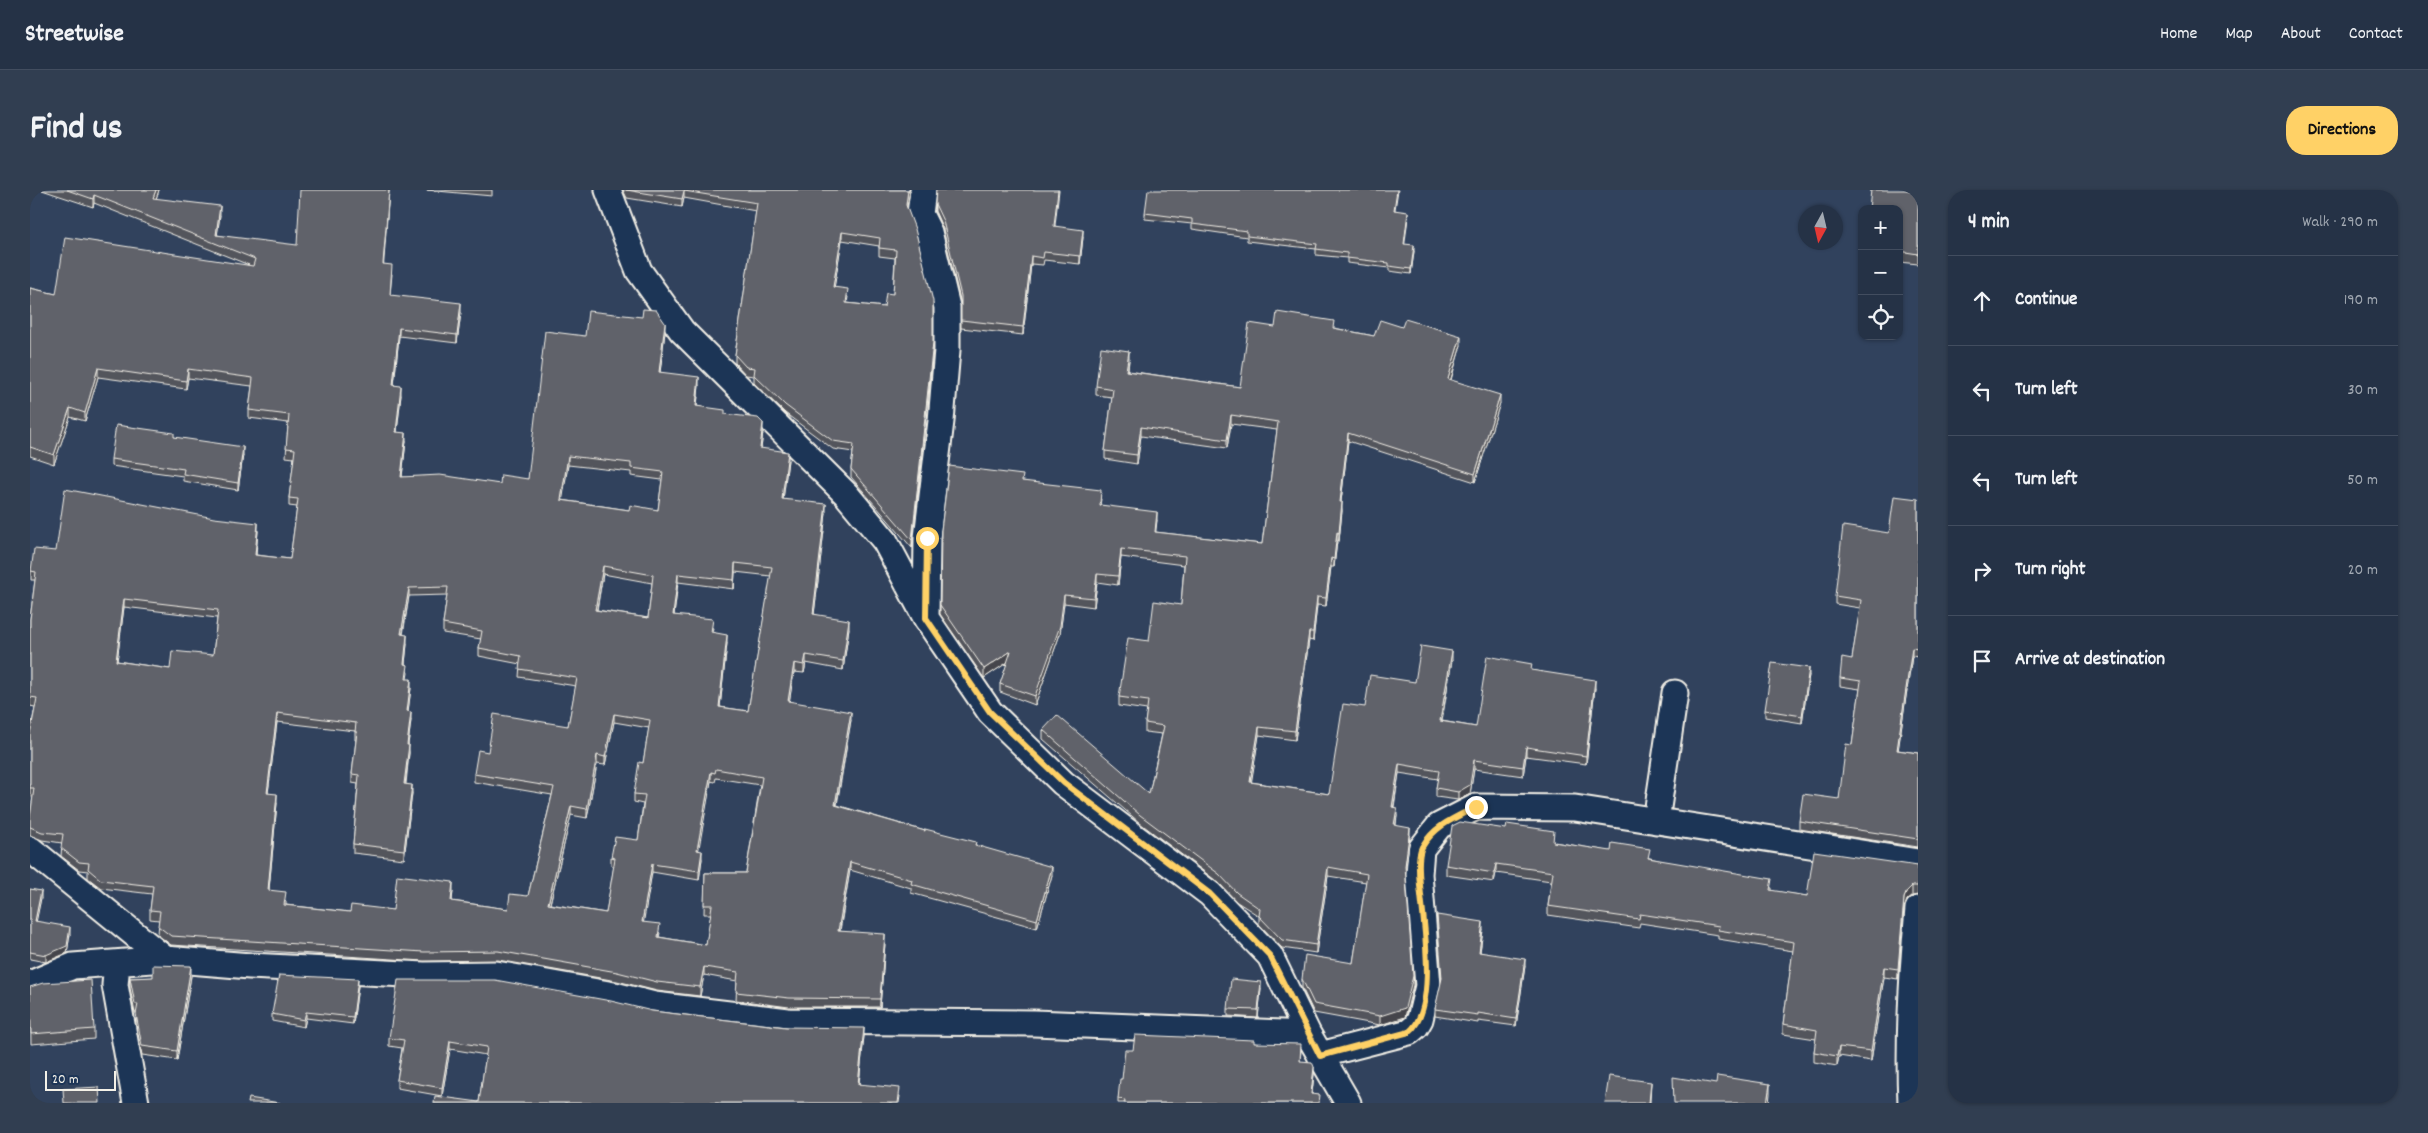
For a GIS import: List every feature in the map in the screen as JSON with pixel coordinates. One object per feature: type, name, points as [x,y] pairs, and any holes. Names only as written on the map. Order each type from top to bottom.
[{"type":"street","points":[[608,190],[639,271],[662,304],[682,331],[846,494],[885,541],[926,618],[990,712],[1064,783],[1210,894],[1270,956],[1308,1034],[1348,1103]]},
{"type":"street","points":[[923,190],[920,214],[929,232],[948,307],[942,412],[927,538],[926,618]]},
{"type":"street","points":[[1656,821],[1675,694]]},
{"type":"street","points":[[1320,1056],[1409,1032],[1416,1026],[1428,986],[1419,874],[1421,849],[1439,826],[1476,807],[1575,808],[1918,862]]},
{"type":"street","points":[[30,849],[165,959]]},
{"type":"street","points":[[1910,1103],[1909,1044],[1912,971],[1918,909]]},
{"type":"street","points":[[30,984],[73,966],[165,959],[250,966],[424,975],[496,974],[614,995],[654,1005],[788,1022],[1034,1023],[1308,1034]]},
{"type":"street","points":[[117,962],[115,985],[136,1103]]},
{"type":"building","points":[[67,190],[156,190],[153,198],[220,206],[216,235],[297,245],[300,190],[389,190],[383,264],[392,265],[390,295],[461,303],[457,335],[399,328],[393,385],[401,386],[396,432],[406,433],[401,477],[440,475],[500,484],[501,475],[528,479],[545,331],[585,336],[588,311],[642,317],[643,309],[656,310],[665,323],[659,372],[699,377],[696,406],[725,410],[725,414],[758,418],[763,423],[760,448],[788,452],[782,499],[826,504],[813,614],[849,620],[843,661],[806,655],[804,665],[794,663],[788,701],[851,712],[835,805],[925,831],[925,829],[976,842],[975,845],[1052,867],[1037,920],[911,884],[912,880],[850,862],[838,931],[885,934],[880,999],[789,998],[736,992],[738,972],[704,967],[700,987],[657,982],[617,972],[498,951],[424,952],[171,936],[158,926],[160,911],[150,910],[153,886],[101,880],[88,869],[89,863],[79,862],[61,848],[63,834],[42,832],[30,827],[34,788],[30,788],[30,734],[37,698],[30,697],[30,619],[36,572],[31,571],[34,549],[56,551],[65,489],[214,518],[258,523],[255,555],[290,559],[298,499],[289,498],[295,449],[286,448],[289,415],[249,410],[253,378],[188,369],[186,381],[98,368],[85,413],[70,408],[54,455],[30,447],[30,288],[56,294],[65,237],[253,266],[255,259],[94,195],[93,199]],"holes":[[[568,456],[631,463],[631,468],[663,472],[658,510],[630,505],[629,510],[561,500]],[[735,563],[772,567],[748,711],[719,707],[727,635],[711,632],[713,619],[673,615],[678,574],[734,580]],[[603,566],[653,575],[648,618],[595,610]],[[448,587],[443,624],[482,631],[479,648],[521,656],[519,669],[577,678],[568,726],[494,714],[488,752],[478,750],[474,774],[554,787],[528,896],[510,894],[508,909],[451,901],[453,882],[397,875],[393,910],[351,905],[350,912],[284,905],[286,892],[268,890],[277,794],[267,793],[277,713],[356,723],[355,732],[357,732],[352,774],[359,775],[353,844],[404,850],[412,785],[404,784],[409,745],[407,745],[411,712],[407,711],[411,679],[406,679],[408,665],[404,664],[407,635],[401,634],[409,588]],[[124,599],[218,610],[213,655],[172,651],[170,669],[116,661]],[[614,714],[650,720],[643,763],[639,762],[634,794],[645,795],[638,840],[615,837],[611,857],[615,858],[606,913],[548,904],[571,806],[587,809],[597,755],[605,757]],[[716,769],[762,777],[746,873],[705,873],[704,905],[712,905],[706,945],[658,937],[660,924],[642,922],[652,864],[699,871],[702,851],[697,850],[711,772],[715,773]]]},
{"type":"building","points":[[626,190],[908,190],[906,205],[915,229],[933,301],[933,342],[912,540],[851,469],[854,444],[833,441],[785,405],[754,375],[755,368],[746,367],[735,355],[757,203],[684,191],[682,199]],"holes":[[[842,232],[880,238],[879,248],[896,250],[893,294],[886,293],[884,307],[846,303],[848,289],[833,287]]]},
{"type":"building","points":[[936,190],[1058,190],[1054,226],[1083,230],[1080,256],[1044,252],[1043,258],[1031,256],[1023,327],[961,320],[961,296],[943,221],[935,204]]},
{"type":"building","points":[[1148,190],[1397,190],[1394,210],[1408,212],[1404,244],[1414,245],[1411,269],[1389,266],[1389,263],[1347,258],[1347,253],[1316,249],[1317,244],[1247,236],[1247,231],[1192,224],[1192,219],[1145,213]]},
{"type":"building","points":[[1871,190],[1918,192],[1918,254],[1903,252],[1903,205],[1869,205]]},
{"type":"building","points":[[1277,312],[1334,321],[1333,328],[1374,336],[1380,320],[1402,327],[1405,319],[1461,336],[1448,379],[1500,395],[1475,474],[1348,433],[1340,502],[1342,502],[1339,533],[1337,532],[1334,559],[1331,558],[1326,598],[1317,597],[1313,632],[1309,632],[1295,731],[1259,727],[1250,782],[1329,794],[1343,704],[1365,707],[1370,675],[1415,682],[1421,646],[1452,651],[1440,721],[1476,727],[1487,656],[1532,664],[1531,670],[1595,680],[1586,756],[1526,747],[1523,767],[1474,760],[1470,785],[1458,792],[1436,788],[1439,771],[1399,764],[1392,807],[1397,808],[1394,825],[1410,828],[1405,866],[1413,976],[1405,1008],[1380,1016],[1314,1004],[1302,979],[1305,955],[1353,963],[1367,874],[1328,867],[1316,945],[1282,940],[1259,916],[1260,909],[1237,893],[1219,874],[1140,815],[1043,730],[1057,715],[1149,794],[1164,726],[1145,723],[1148,701],[1119,697],[1128,638],[1149,641],[1154,601],[1181,605],[1185,556],[1121,549],[1118,576],[1097,574],[1094,598],[1064,595],[1060,626],[1035,696],[1000,684],[1011,651],[984,669],[940,605],[941,530],[949,466],[1023,475],[1022,481],[1101,490],[1100,505],[1157,512],[1155,532],[1262,544],[1278,422],[1231,415],[1227,440],[1141,427],[1137,455],[1105,451],[1113,389],[1096,386],[1101,347],[1129,351],[1126,371],[1240,387],[1249,323],[1275,327]]},
{"type":"building","points":[[116,425],[174,433],[174,437],[243,447],[238,483],[183,474],[184,469],[111,459]]},
{"type":"building","points":[[1894,496],[1918,499],[1918,649],[1912,648],[1897,750],[1918,753],[1918,839],[1799,821],[1803,794],[1839,799],[1846,744],[1852,745],[1861,681],[1840,678],[1842,657],[1852,659],[1861,600],[1835,596],[1843,526],[1889,533]]},
{"type":"building","points":[[1772,663],[1809,668],[1802,716],[1765,710]]},
{"type":"building","points":[[1460,822],[1506,829],[1507,824],[1554,831],[1553,842],[1611,851],[1612,843],[1650,849],[1648,858],[1772,879],[1770,890],[1807,896],[1814,851],[1918,866],[1918,886],[1912,886],[1904,898],[1898,969],[1884,967],[1871,1051],[1839,1047],[1837,1056],[1814,1052],[1817,1030],[1783,1024],[1794,942],[1718,930],[1719,926],[1640,914],[1639,919],[1548,906],[1553,872],[1496,864],[1494,873],[1446,865],[1452,826]]},
{"type":"building","points":[[30,889],[41,891],[35,921],[70,927],[67,946],[46,955],[30,952]]},
{"type":"building","points":[[1437,915],[1483,922],[1479,952],[1525,959],[1516,1019],[1435,1009],[1442,978]]},
{"type":"building","points":[[153,965],[191,966],[177,1051],[142,1046],[136,1014],[138,1004],[135,1004],[130,978],[153,977]]},
{"type":"building","points":[[279,975],[358,979],[353,1017],[306,1012],[304,1020],[272,1014]]},
{"type":"building","points":[[1231,979],[1261,982],[1258,1010],[1228,1009]]},
{"type":"building","points":[[91,980],[94,1029],[31,1034],[30,987],[43,983]]},
{"type":"building","points":[[398,980],[495,980],[611,1001],[652,1011],[786,1027],[864,1028],[858,1084],[900,1088],[898,1103],[434,1103],[435,1096],[479,1102],[487,1047],[450,1041],[442,1088],[397,1080],[404,1040],[389,1038]]},
{"type":"building","points":[[1135,1035],[1254,1040],[1254,1043],[1301,1044],[1300,1061],[1312,1062],[1314,1067],[1311,1094],[1320,1095],[1319,1103],[1124,1103],[1125,1100],[1118,1099],[1120,1079],[1122,1079],[1125,1050],[1133,1050]]},
{"type":"building","points":[[1609,1076],[1651,1082],[1649,1103],[1605,1103]]},
{"type":"building","points":[[1717,1076],[1770,1084],[1767,1103],[1674,1103],[1673,1077],[1716,1084]]},
{"type":"building","points":[[99,1087],[100,1103],[64,1103],[63,1089]]},
{"type":"building","points":[[249,1098],[280,1103],[248,1103]]},
{"type":"route","points":[[927,538],[926,618],[990,712],[1064,783],[1210,894],[1270,956],[1320,1056],[1409,1032],[1416,1026],[1420,1019],[1428,986],[1419,874],[1421,849],[1439,826],[1476,807]]}]
